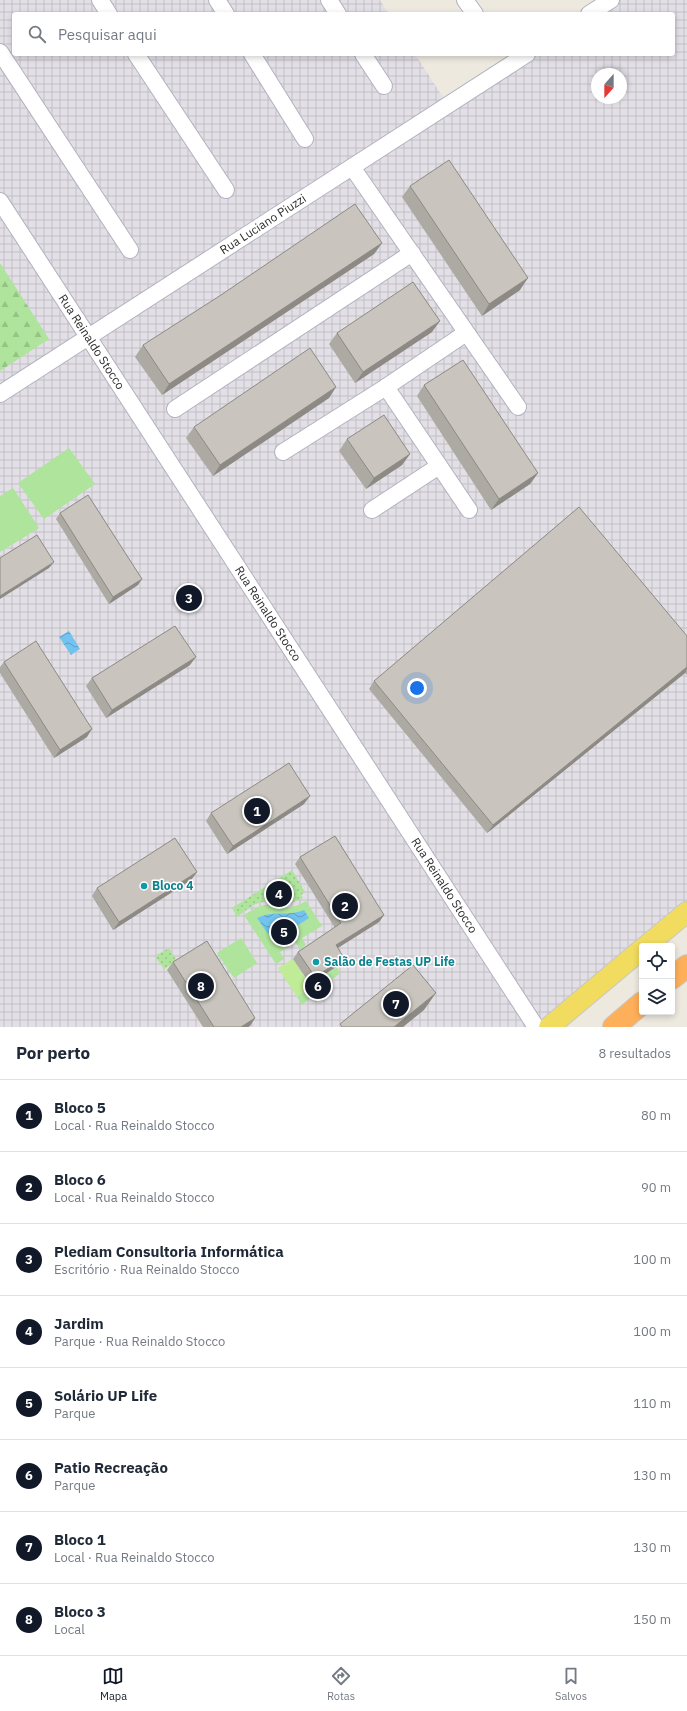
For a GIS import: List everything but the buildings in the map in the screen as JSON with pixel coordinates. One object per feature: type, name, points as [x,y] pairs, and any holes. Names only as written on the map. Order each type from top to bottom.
[{"type":"highway","points":[[675,976],[687,966]]},
{"type":"highway","points":[[614,1027],[639,1006]]},
{"type":"main road","points":[[650,943],[687,912]]},
{"type":"main road","points":[[549,1027],[639,952]]},
{"type":"street","points":[[100,0],[108,12]]},
{"type":"street","points":[[217,0],[225,12]]},
{"type":"street","points":[[329,0],[337,12]]},
{"type":"street","points":[[466,0],[473,12]]},
{"type":"street","points":[[592,12],[611,0]]},
{"type":"street","points":[[0,52],[130,250]]},
{"type":"street","points":[[137,56],[226,190]]},
{"type":"street","points":[[253,56],[305,139]]},
{"type":"street","points":[[364,56],[384,86]]},
{"type":"street","name":"Rua Luciano Piuzzi","points":[[0,394],[352,167],[504,60],[519,56]]},
{"type":"street","points":[[352,167],[518,407]]},
{"type":"street","name":"Rua Reinaldo Stocco","points":[[0,201],[536,1027]]},
{"type":"street","points":[[175,409],[412,253]]},
{"type":"street","points":[[283,452],[386,387],[466,333]]},
{"type":"street","points":[[386,387],[469,510]]},
{"type":"street","points":[[372,510],[439,466]]},
{"type":"shaded area","points":[[0,0],[380,0],[388,12],[12,12],[12,56],[416,56],[448,105],[524,56],[675,56],[675,12],[592,12],[611,0],[687,0],[687,912],[650,943],[639,943],[639,952],[549,1027],[0,1027]]},
{"type":"green space","points":[[0,263],[49,339],[0,371]]},
{"type":"green space","points":[[69,448],[95,484],[44,519],[18,483]]},
{"type":"green space","points":[[13,488],[39,528],[0,552],[0,496]]},
{"type":"green space","points":[[292,870],[305,892],[301,895],[303,898],[297,901],[285,903],[259,903],[250,907],[237,917],[232,908]]},
{"type":"green space","points":[[306,901],[322,926],[302,938],[306,945],[300,949],[295,942],[280,952],[284,959],[276,964],[244,915],[262,906],[271,905],[289,907],[299,905]]},
{"type":"green space","points":[[241,938],[257,963],[234,978],[217,953]]},
{"type":"green space","points":[[169,948],[177,961],[164,969],[155,956]]},
{"type":"green space","points":[[293,959],[311,987],[297,997],[278,968]]},
{"type":"green space","points":[[337,967],[340,973],[302,1005],[297,997],[311,987],[310,984]]},
{"type":"water","points":[[69,631],[80,649],[71,655],[59,637]]},
{"type":"water","points":[[304,910],[309,918],[283,935],[281,932],[274,930],[268,934],[257,918],[269,914],[291,913]]},
{"type":"place","name":"Plediam Consultoria Informática","points":[[189,598]]},
{"type":"place","name":"Bloco 5","points":[[257,811]]},
{"type":"place","name":"Bloco 4","points":[[144,886]]},
{"type":"place","name":"Jardim","points":[[279,894]]},
{"type":"place","name":"Bloco 6","points":[[345,906]]},
{"type":"place","name":"Solário UP Life","points":[[284,932]]},
{"type":"place","name":"Salão de Festas UP Life","points":[[316,962]]},
{"type":"place","name":"Bloco 3","points":[[201,986]]},
{"type":"place","name":"Patio Recreação","points":[[318,986]]},
{"type":"place","name":"Bloco 1","points":[[396,1004]]}]
